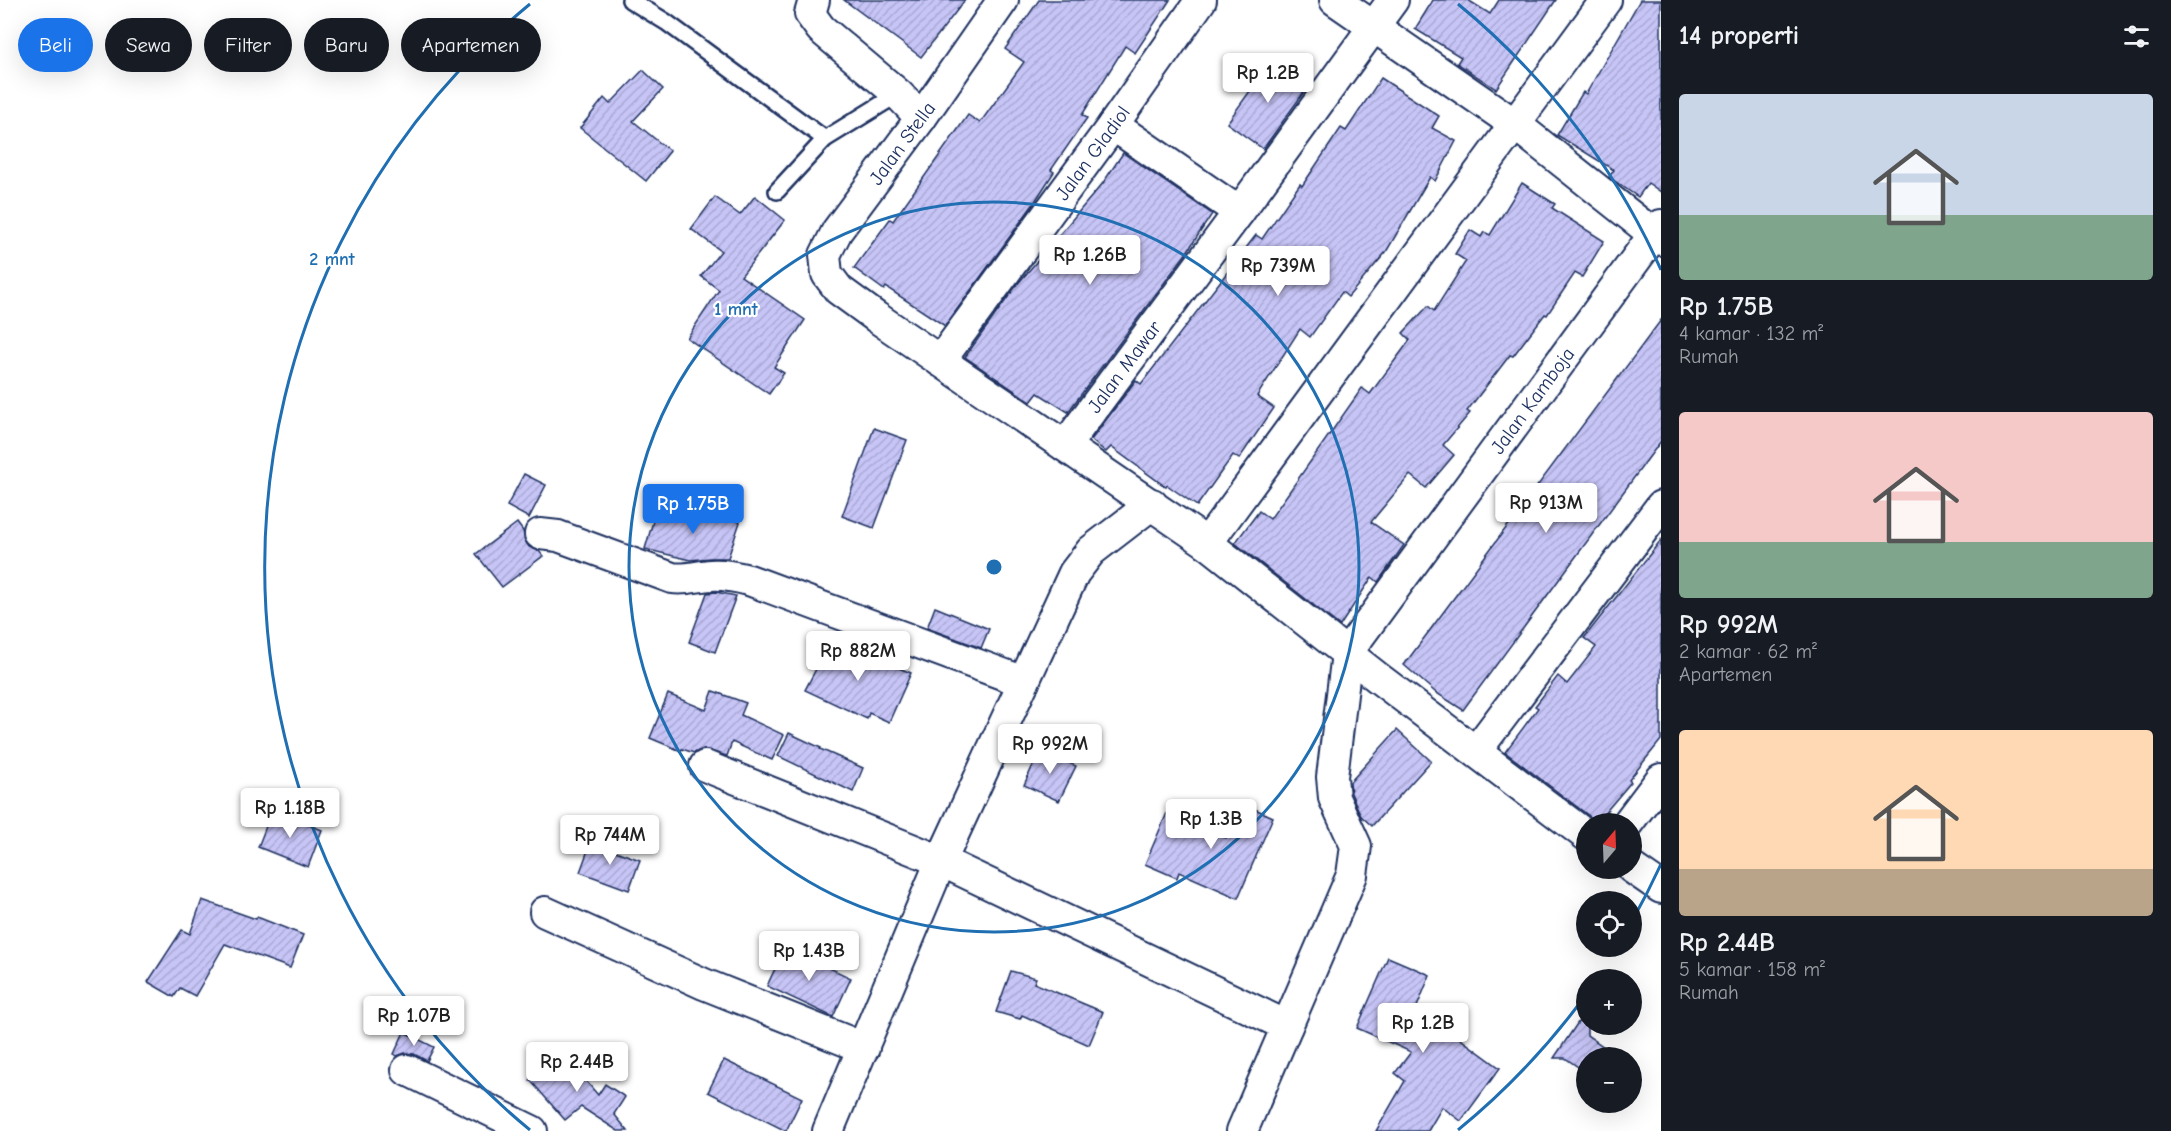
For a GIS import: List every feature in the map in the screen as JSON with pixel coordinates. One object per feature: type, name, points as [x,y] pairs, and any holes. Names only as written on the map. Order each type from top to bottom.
[{"type":"street","points":[[814,0],[810,14],[821,29],[898,94],[921,118]]},
{"type":"street","name":"Jalan Stella","points":[[940,361],[839,290],[827,274],[825,255],[837,231],[921,118],[1003,0]]},
{"type":"street","name":"Jalan Gladiol","points":[[940,361],[1113,125],[1201,0]]},
{"type":"street","points":[[1335,0],[1516,125],[1659,233]]},
{"type":"street","name":"Jalan Mawar","points":[[1065,446],[1393,0]]},
{"type":"street","points":[[1207,543],[1606,0]]},
{"type":"street","points":[[1113,125],[1239,212]]},
{"type":"street","name":"Jalan Kamboja","points":[[1347,653],[1659,233]]},
{"type":"street","points":[[940,361],[1207,543],[1576,828]]},
{"type":"street","points":[[828,1131],[941,861],[1074,573],[1091,551],[1152,504]]},
{"type":"street","points":[[1476,751],[1661,506]]},
{"type":"street","points":[[540,534],[558,536],[672,578],[724,575],[749,580],[1024,682]]},
{"type":"street","points":[[1242,1131],[1352,875],[1356,846],[1334,798],[1332,777],[1347,653]]},
{"type":"street","points":[[705,766],[941,861],[1287,1026]]},
{"type":"street","points":[[1635,813],[1661,779]]},
{"type":"street","points":[[1642,875],[1661,888]]},
{"type":"street","points":[[545,912],[694,980],[864,1048]]},
{"type":"street","points":[[407,1070],[532,1131]]},
{"type":"lane","points":[[630,0],[666,22],[825,139]]},
{"type":"lane","points":[[777,190],[825,139],[898,94]]},
{"type":"building","points":[[844,0],[965,0],[921,57]]},
{"type":"building","points":[[1039,0],[1170,0],[1135,53],[1125,46],[1082,115],[1087,118],[1051,170],[1054,172],[945,326],[886,287],[884,290],[854,268],[890,219],[893,221],[968,115],[980,123],[1024,62],[1005,49]]},
{"type":"building","points":[[1433,0],[1468,0],[1490,14],[1499,0],[1556,0],[1496,89],[1457,63],[1461,57],[1415,29]]},
{"type":"building","points":[[1640,0],[1661,0],[1661,192],[1648,183],[1638,197],[1609,177],[1614,170],[1557,135],[1583,92],[1586,94]]},
{"type":"building","points":[[1273,59],[1309,85],[1263,149],[1227,123]]},
{"type":"building","points":[[643,70],[663,89],[633,121],[670,151],[646,181],[580,128],[604,98],[610,104]]},
{"type":"building","points":[[1381,78],[1439,116],[1432,128],[1456,141],[1435,181],[1430,177],[1386,252],[1348,297],[1342,292],[1310,337],[1300,329],[1257,396],[1274,408],[1239,459],[1233,455],[1197,506],[1167,485],[1166,487],[1111,447],[1106,452],[1091,440],[1136,380],[1141,384],[1256,235],[1262,239],[1300,184],[1302,186],[1341,128],[1346,131]]},
{"type":"building","points":[[1123,153],[1212,214],[1185,255],[1068,412],[1038,393],[1031,402],[965,357],[1016,286],[1103,183]]},
{"type":"building","points":[[1522,183],[1555,204],[1552,208],[1604,241],[1582,277],[1575,273],[1547,315],[1545,314],[1513,356],[1510,355],[1467,411],[1470,413],[1443,445],[1454,455],[1426,488],[1410,475],[1371,522],[1404,545],[1378,582],[1372,577],[1340,626],[1235,543],[1259,511],[1270,519],[1362,388],[1370,394],[1410,340],[1403,333],[1428,306],[1434,311],[1466,261],[1455,254],[1470,230],[1481,237],[1484,232],[1490,235]]},
{"type":"building","points":[[755,196],[785,220],[741,276],[805,320],[774,367],[784,373],[769,394],[687,338],[719,290],[701,276],[721,251],[691,229],[715,197],[740,215]]},
{"type":"building","points":[[1661,320],[1661,441],[1463,710],[1435,692],[1404,665]]},
{"type":"building","points":[[874,428],[907,440],[874,528],[842,516]]},
{"type":"building","points":[[524,474],[546,485],[529,518],[507,506]]},
{"type":"building","points":[[690,507],[740,522],[728,558],[690,560],[645,549],[656,511],[686,520]]},
{"type":"building","points":[[517,523],[529,547],[539,551],[543,556],[502,587],[476,554]]},
{"type":"building","points":[[1661,540],[1661,740],[1629,780],[1631,782],[1605,813],[1585,813],[1505,752],[1538,708],[1535,706],[1558,676],[1567,684],[1596,647],[1584,638]]},
{"type":"building","points":[[716,592],[736,596],[715,652],[689,642],[707,593]]},
{"type":"building","points":[[935,607],[989,629],[981,648],[927,628]]},
{"type":"building","points":[[833,637],[872,657],[911,673],[889,722],[869,713],[867,719],[805,690]]},
{"type":"building","points":[[713,691],[746,703],[741,715],[784,735],[772,760],[732,742],[727,756],[703,749],[694,753],[682,749],[681,751],[650,738],[668,694],[706,710]]},
{"type":"building","points":[[1397,730],[1431,761],[1372,826],[1361,816],[1351,793],[1350,782]]},
{"type":"building","points":[[789,733],[863,768],[853,792],[778,756]]},
{"type":"building","points":[[1040,750],[1076,766],[1059,801],[1024,785]]},
{"type":"building","points":[[1241,803],[1273,817],[1238,898],[1179,872],[1177,878],[1145,864],[1167,813],[1226,838]]},
{"type":"building","points":[[272,811],[322,830],[308,867],[258,847]]},
{"type":"building","points":[[591,842],[640,860],[629,890],[580,872]]},
{"type":"building","points":[[202,900],[256,919],[257,917],[303,935],[290,968],[225,944],[195,996],[180,988],[174,997],[148,982],[182,930],[190,934]]},
{"type":"building","points":[[785,947],[851,978],[833,1017],[767,986]]},
{"type":"building","points":[[1388,957],[1430,975],[1417,1007],[1500,1068],[1461,1121],[1442,1107],[1428,1131],[1376,1131],[1405,1081],[1395,1073],[1411,1052],[1357,1028]]},
{"type":"building","points":[[1011,971],[1036,978],[1034,983],[1103,1012],[1089,1045],[1022,1015],[1020,1019],[996,1012]]},
{"type":"building","points":[[1576,1025],[1576,1035],[1587,1035],[1604,1047],[1576,1047],[1576,1066],[1565,1058],[1554,1058]]},
{"type":"building","points":[[404,1032],[434,1047],[427,1061],[414,1054],[405,1053],[397,1056],[394,1054]]},
{"type":"building","points":[[561,1052],[598,1095],[605,1084],[625,1097],[614,1114],[628,1131],[618,1131],[581,1107],[565,1120],[530,1080]]},
{"type":"building","points":[[724,1060],[802,1098],[786,1131],[708,1092]]}]
